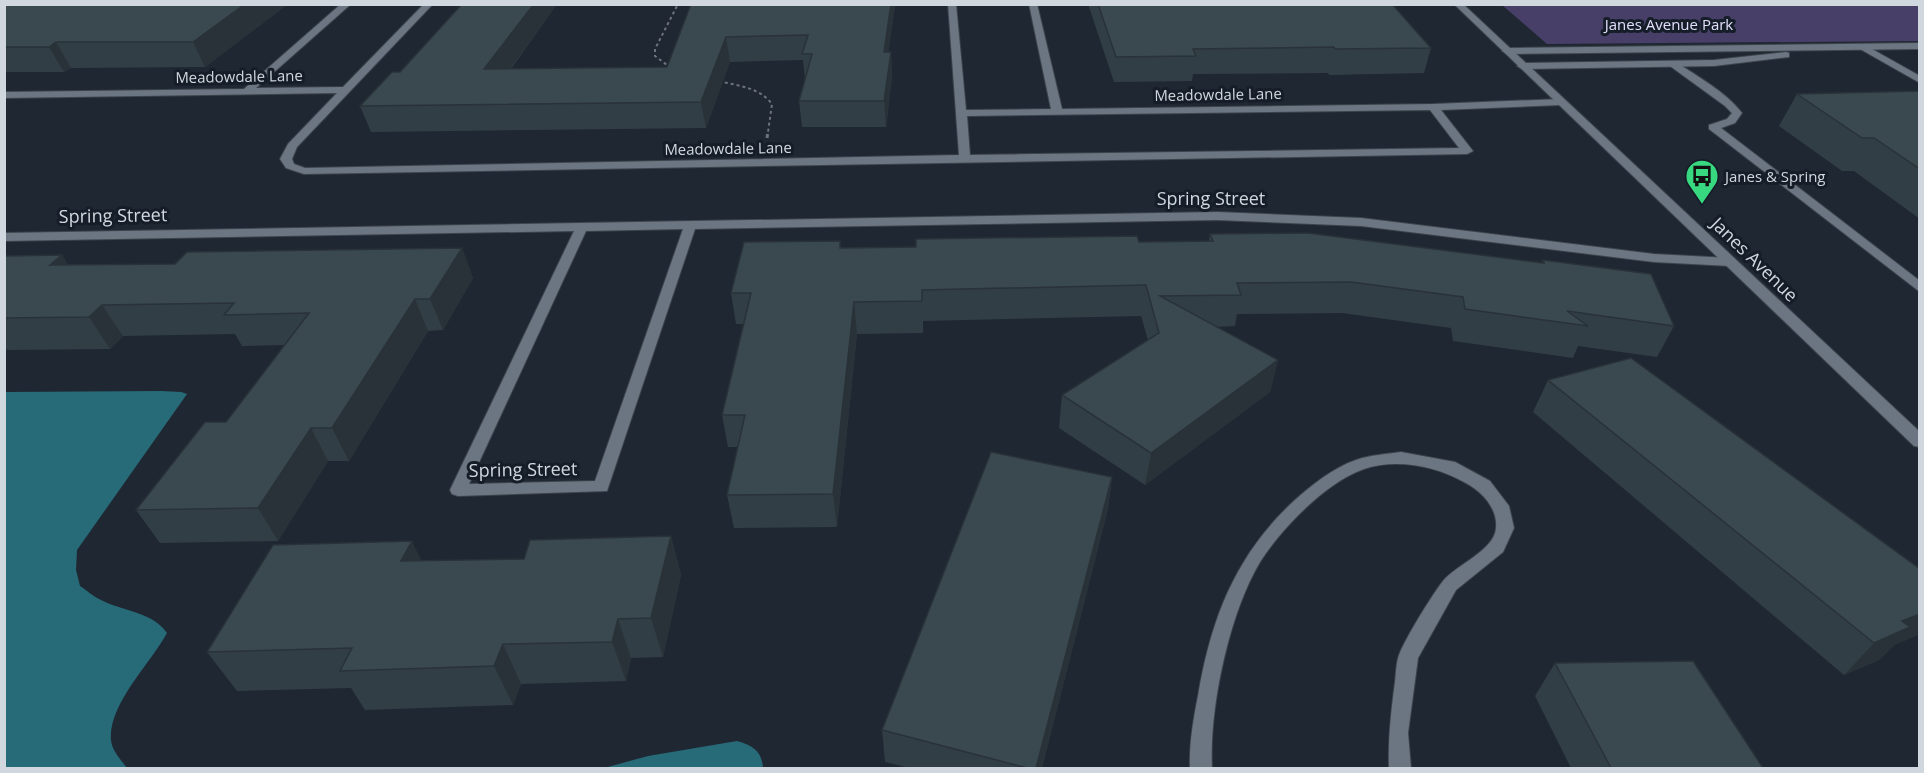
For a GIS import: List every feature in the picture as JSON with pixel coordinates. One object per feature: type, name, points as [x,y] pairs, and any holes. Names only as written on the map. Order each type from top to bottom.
[{"type":"street","points":[[247,91],[346,4]]},
{"type":"street","points":[[347,90],[429,4]]},
{"type":"street","points":[[952,4],[965,158]]},
{"type":"street","points":[[1033,4],[1057,111]]},
{"type":"street","name":"Janes Avenue","points":[[1458,4],[1920,442]]},
{"type":"street","points":[[1507,51],[1920,46]]},
{"type":"street","points":[[1863,47],[1920,80]]},
{"type":"street","points":[[1522,66],[1673,64],[1770,58],[1815,48]]},
{"type":"street","points":[[1673,64],[1729,104],[1737,113],[1731,121],[1713,128],[1920,288]]},
{"type":"street","name":"Meadowdale Lane","points":[[4,95],[347,90]]},
{"type":"street","name":"Meadowdale Lane","points":[[347,90],[292,146],[286,159],[290,166],[304,171],[1467,151],[1433,107]]},
{"type":"street","name":"Meadowdale Lane","points":[[960,113],[1433,107],[1561,102]]},
{"type":"street","name":"Spring Street","points":[[4,237],[1217,216],[1361,222],[1654,258],[1730,262]]},
{"type":"street","name":"Spring Street","points":[[582,227],[458,490],[601,487],[690,225]]},
{"type":"street","points":[[1201,768],[1200,742],[1214,659],[1231,606],[1253,559],[1284,520],[1322,485],[1360,464],[1401,458],[1449,466],[1484,485],[1500,506],[1505,528],[1497,547],[1450,585],[1408,657],[1398,734],[1400,768]]},
{"type":"path","points":[[678,4],[655,49],[655,56],[662,63],[679,70]]},
{"type":"path","points":[[710,79],[766,95],[772,104],[763,162]]},
{"type":"green space","name":"Janes Avenue Park","points":[[1502,5],[1919,5],[1919,41],[1547,44]]},
{"type":"water","points":[[161,391],[187,394],[77,550],[76,570],[80,586],[107,603],[153,620],[167,633],[116,712],[111,740],[117,755],[127,768],[5,768],[5,392]]},
{"type":"water","points":[[737,741],[758,753],[763,768],[604,768],[648,756]]},
{"type":"building","points":[[4,4],[245,4],[193,42],[56,42],[49,47],[4,47]]},
{"type":"building","points":[[462,4],[534,4],[484,69],[667,67],[691,4],[891,4],[884,52],[891,52],[884,101],[799,101],[812,54],[802,54],[808,35],[726,37],[701,102],[360,106],[392,72],[400,72]]},
{"type":"building","points":[[1098,4],[1392,4],[1431,48],[1193,49],[1196,56],[1116,57]]},
{"type":"building","points":[[1920,91],[1920,169],[1874,138],[1862,138],[1797,94]]},
{"type":"building","points":[[1308,233],[1651,274],[1674,326],[1567,311],[1588,326],[1465,309],[1463,297],[1351,282],[1237,283],[1241,295],[1160,296],[1278,360],[1151,453],[1062,395],[1159,333],[1146,285],[922,290],[922,301],[854,302],[833,494],[727,495],[745,415],[722,415],[751,293],[731,293],[744,242],[840,241],[840,248],[916,247],[916,239],[1137,236],[1139,242],[1213,241],[1210,234]]},
{"type":"building","points":[[462,248],[430,299],[415,299],[332,428],[311,428],[258,508],[136,510],[205,422],[226,422],[309,313],[224,315],[234,303],[102,305],[89,317],[4,318],[4,256],[62,255],[50,265],[175,264],[187,252]]},
{"type":"building","points":[[1631,358],[1920,569],[1920,614],[1902,621],[1910,627],[1874,643],[1548,380]]},
{"type":"building","points":[[991,452],[1112,477],[1036,768],[1027,768],[882,730]]},
{"type":"building","points":[[671,536],[651,618],[618,619],[612,642],[503,644],[494,666],[340,671],[352,648],[207,652],[273,545],[412,541],[401,561],[524,559],[530,540]]},
{"type":"building","points":[[1693,661],[1763,768],[1611,768],[1555,663]]},
{"type":"place","name":"Janes & Spring","points":[[1702,205]]}]
